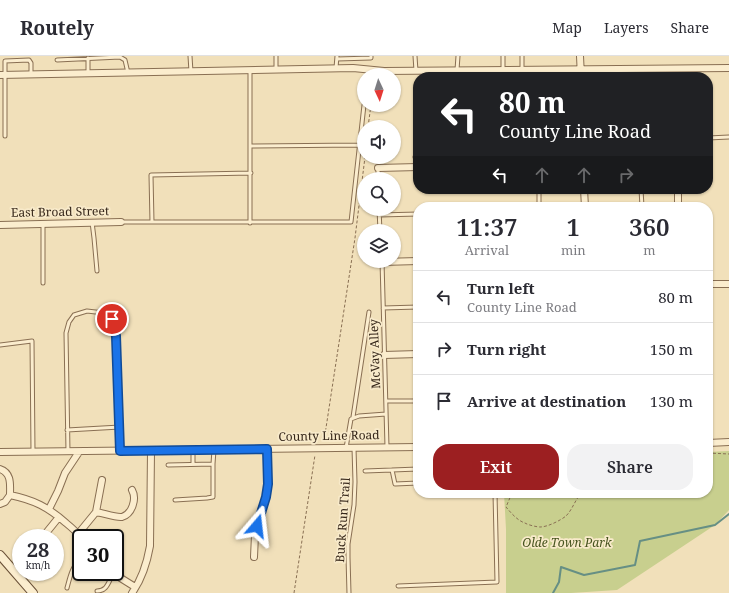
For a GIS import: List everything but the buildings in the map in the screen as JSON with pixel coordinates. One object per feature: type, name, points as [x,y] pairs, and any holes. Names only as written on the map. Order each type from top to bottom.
[{"type":"main road","points":[[0,555],[33,593]]},
{"type":"street","points":[[580,56],[581,69]]},
{"type":"street","points":[[3,75],[336,68],[357,69]]},
{"type":"street","points":[[452,72],[503,70],[729,68]]},
{"type":"street","points":[[401,71],[424,72]]},
{"type":"street","points":[[378,168],[413,167]]},
{"type":"street","name":"East Broad Street","points":[[0,225],[121,222]]},
{"type":"street","points":[[401,261],[413,261]]},
{"type":"street","points":[[713,284],[729,284]]},
{"type":"street","points":[[384,355],[413,354]]},
{"type":"street","points":[[713,443],[729,442]]},
{"type":"street","name":"County Line Road","points":[[0,452],[413,447]]},
{"type":"street","points":[[254,557],[254,535],[266,497],[268,484],[267,449]]},
{"type":"street","points":[[122,581],[134,590],[148,558],[150,546],[151,450]]},
{"type":"street","points":[[49,509],[65,473],[79,452]]},
{"type":"street","points":[[0,469],[4,470],[10,480],[10,495],[5,502],[0,504]]},
{"type":"street","points":[[84,529],[96,512],[102,480]]},
{"type":"street","points":[[96,512],[121,517],[127,514],[134,503],[135,498],[132,490]]},
{"type":"street","points":[[10,495],[44,506],[72,529]]},
{"type":"street","points":[[49,529],[59,517]]},
{"type":"lane","points":[[57,60],[120,56],[125,60],[128,73]]},
{"type":"lane","points":[[190,56],[191,72]]},
{"type":"lane","points":[[276,56],[276,70]]},
{"type":"lane","points":[[336,68],[337,57],[371,58],[371,56]]},
{"type":"lane","points":[[415,56],[416,71]]},
{"type":"lane","points":[[458,56],[458,71]]},
{"type":"lane","points":[[503,56],[503,70]]},
{"type":"lane","points":[[522,56],[522,70]]},
{"type":"lane","points":[[88,57],[88,73]]},
{"type":"lane","points":[[0,61],[30,60],[31,74]]},
{"type":"lane","points":[[5,61],[3,75],[5,136]]},
{"type":"lane","points":[[250,70],[250,223]]},
{"type":"lane","points":[[713,138],[729,137]]},
{"type":"lane","points":[[251,146],[357,145]]},
{"type":"lane","points":[[121,222],[350,222],[358,164]]},
{"type":"lane","points":[[152,222],[151,175],[251,173]]},
{"type":"lane","points":[[401,214],[413,214]]},
{"type":"lane","points":[[92,222],[97,272]]},
{"type":"lane","points":[[43,283],[44,223]]},
{"type":"lane","name":"McVay Alley","points":[[382,268],[387,447]]},
{"type":"lane","points":[[383,308],[413,308]]},
{"type":"lane","points":[[68,452],[66,333],[69,322],[74,315],[87,311],[104,313],[112,319],[116,336],[120,451]]},
{"type":"lane","points":[[346,448],[351,419],[353,417],[369,312]]},
{"type":"lane","points":[[0,345],[32,341],[33,452]]},
{"type":"lane","points":[[386,401],[413,401]]},
{"type":"lane","points":[[353,417],[386,414]]},
{"type":"lane","points":[[67,430],[120,427]]},
{"type":"lane","name":"Buck Run Trail","points":[[350,593],[348,544],[354,505],[354,448]]},
{"type":"lane","points":[[193,464],[194,450]]},
{"type":"lane","points":[[174,500],[213,497],[214,450]]},
{"type":"lane","points":[[168,466],[214,464]]},
{"type":"lane","points":[[365,471],[413,469]]},
{"type":"lane","points":[[392,470],[395,484],[413,484]]},
{"type":"lane","points":[[398,586],[497,582],[495,498]]},
{"type":"lane","points":[[67,588],[72,571]]},
{"type":"lane","points":[[97,591],[102,591],[105,589],[108,581]]},
{"type":"path","points":[[294,593],[315,454],[324,444],[358,216]]},
{"type":"path","points":[[713,454],[729,454]]},
{"type":"path","points":[[510,498],[506,507],[510,512],[525,524],[540,527],[556,522],[566,516],[573,507],[577,498]]},
{"type":"green space","name":"Olde Town Park","points":[[729,451],[729,510],[715,525],[617,590],[571,593],[506,593],[504,498],[713,498],[713,452]]},
{"type":"waterway","points":[[553,593],[559,582],[561,567],[584,575],[635,565],[640,541],[715,525],[729,514]]},
{"type":"route","points":[[112,319],[116,336],[120,451],[267,449],[268,484],[266,497],[257,526]]}]
